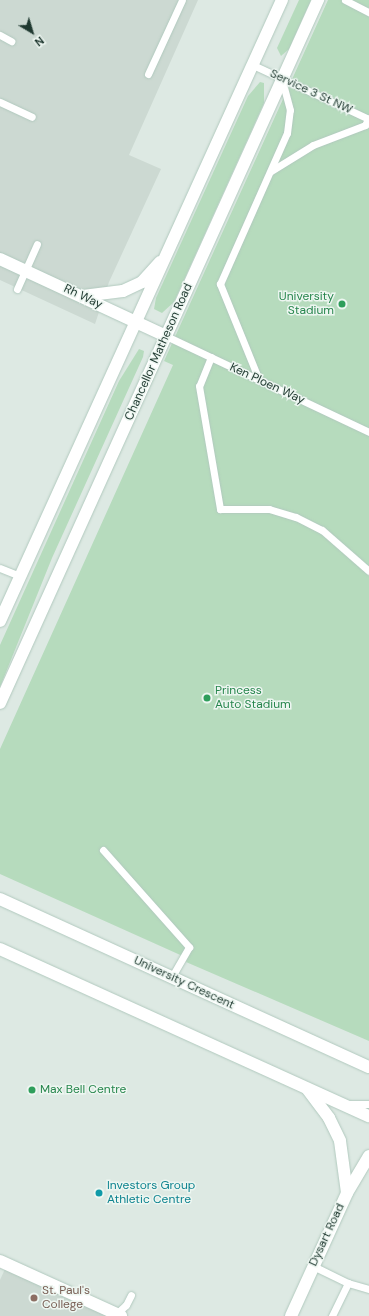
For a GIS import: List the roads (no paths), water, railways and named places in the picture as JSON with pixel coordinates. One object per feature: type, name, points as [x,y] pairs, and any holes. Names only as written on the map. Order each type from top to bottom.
[{"type":"main road","points":[[0,621],[169,252],[282,0]]},
{"type":"main road","name":"Chancellor Matheson Road","points":[[0,703],[318,0]]},
{"type":"main road","points":[[83,296],[108,295],[142,282],[169,252]]},
{"type":"main road","name":"Rh Way","points":[[0,259],[83,296],[166,336]]},
{"type":"main road","name":"University Crescent","points":[[0,899],[369,1067]]},
{"type":"main road","points":[[0,949],[369,1116]]},
{"type":"main road","points":[[306,1088],[329,1118],[340,1142],[347,1193]]},
{"type":"main road","name":"Dysart Road","points":[[290,1316],[347,1193],[369,1156]]},
{"type":"main road","points":[[0,1261],[117,1315]]},
{"type":"lane","points":[[148,74],[182,0]]},
{"type":"lane","points":[[344,0],[369,12]]},
{"type":"lane","points":[[0,36],[11,41]]},
{"type":"lane","name":"Service 3 St NW","points":[[253,65],[369,119]]},
{"type":"lane","points":[[259,380],[220,284],[287,133],[290,110],[281,79]]},
{"type":"lane","points":[[0,102],[32,117]]},
{"type":"lane","points":[[270,171],[314,145],[366,125],[369,119]]},
{"type":"lane","points":[[17,289],[37,244]]},
{"type":"lane","name":"Ken Ploen Way","points":[[166,336],[369,432]]},
{"type":"lane","points":[[211,357],[199,386],[220,509],[269,509],[296,517],[322,530],[369,571]]},
{"type":"lane","points":[[0,568],[20,576]]},
{"type":"lane","points":[[103,850],[189,947],[172,977]]},
{"type":"lane","points":[[343,1104],[369,1104]]},
{"type":"lane","points":[[313,1266],[348,1283],[369,1289]]},
{"type":"lane","points":[[332,1316],[348,1283]]},
{"type":"lane","points":[[117,1315],[126,1305],[131,1295]]},
{"type":"place","name":"University Stadium","points":[[342,304]]},
{"type":"place","name":"Princess Auto Stadium","points":[[207,698]]},
{"type":"place","name":"Max Bell Centre","points":[[32,1090]]},
{"type":"place","name":"Investors Group Athletic Centre","points":[[99,1193]]},
{"type":"place","name":"St. Paul's College","points":[[34,1298]]}]
